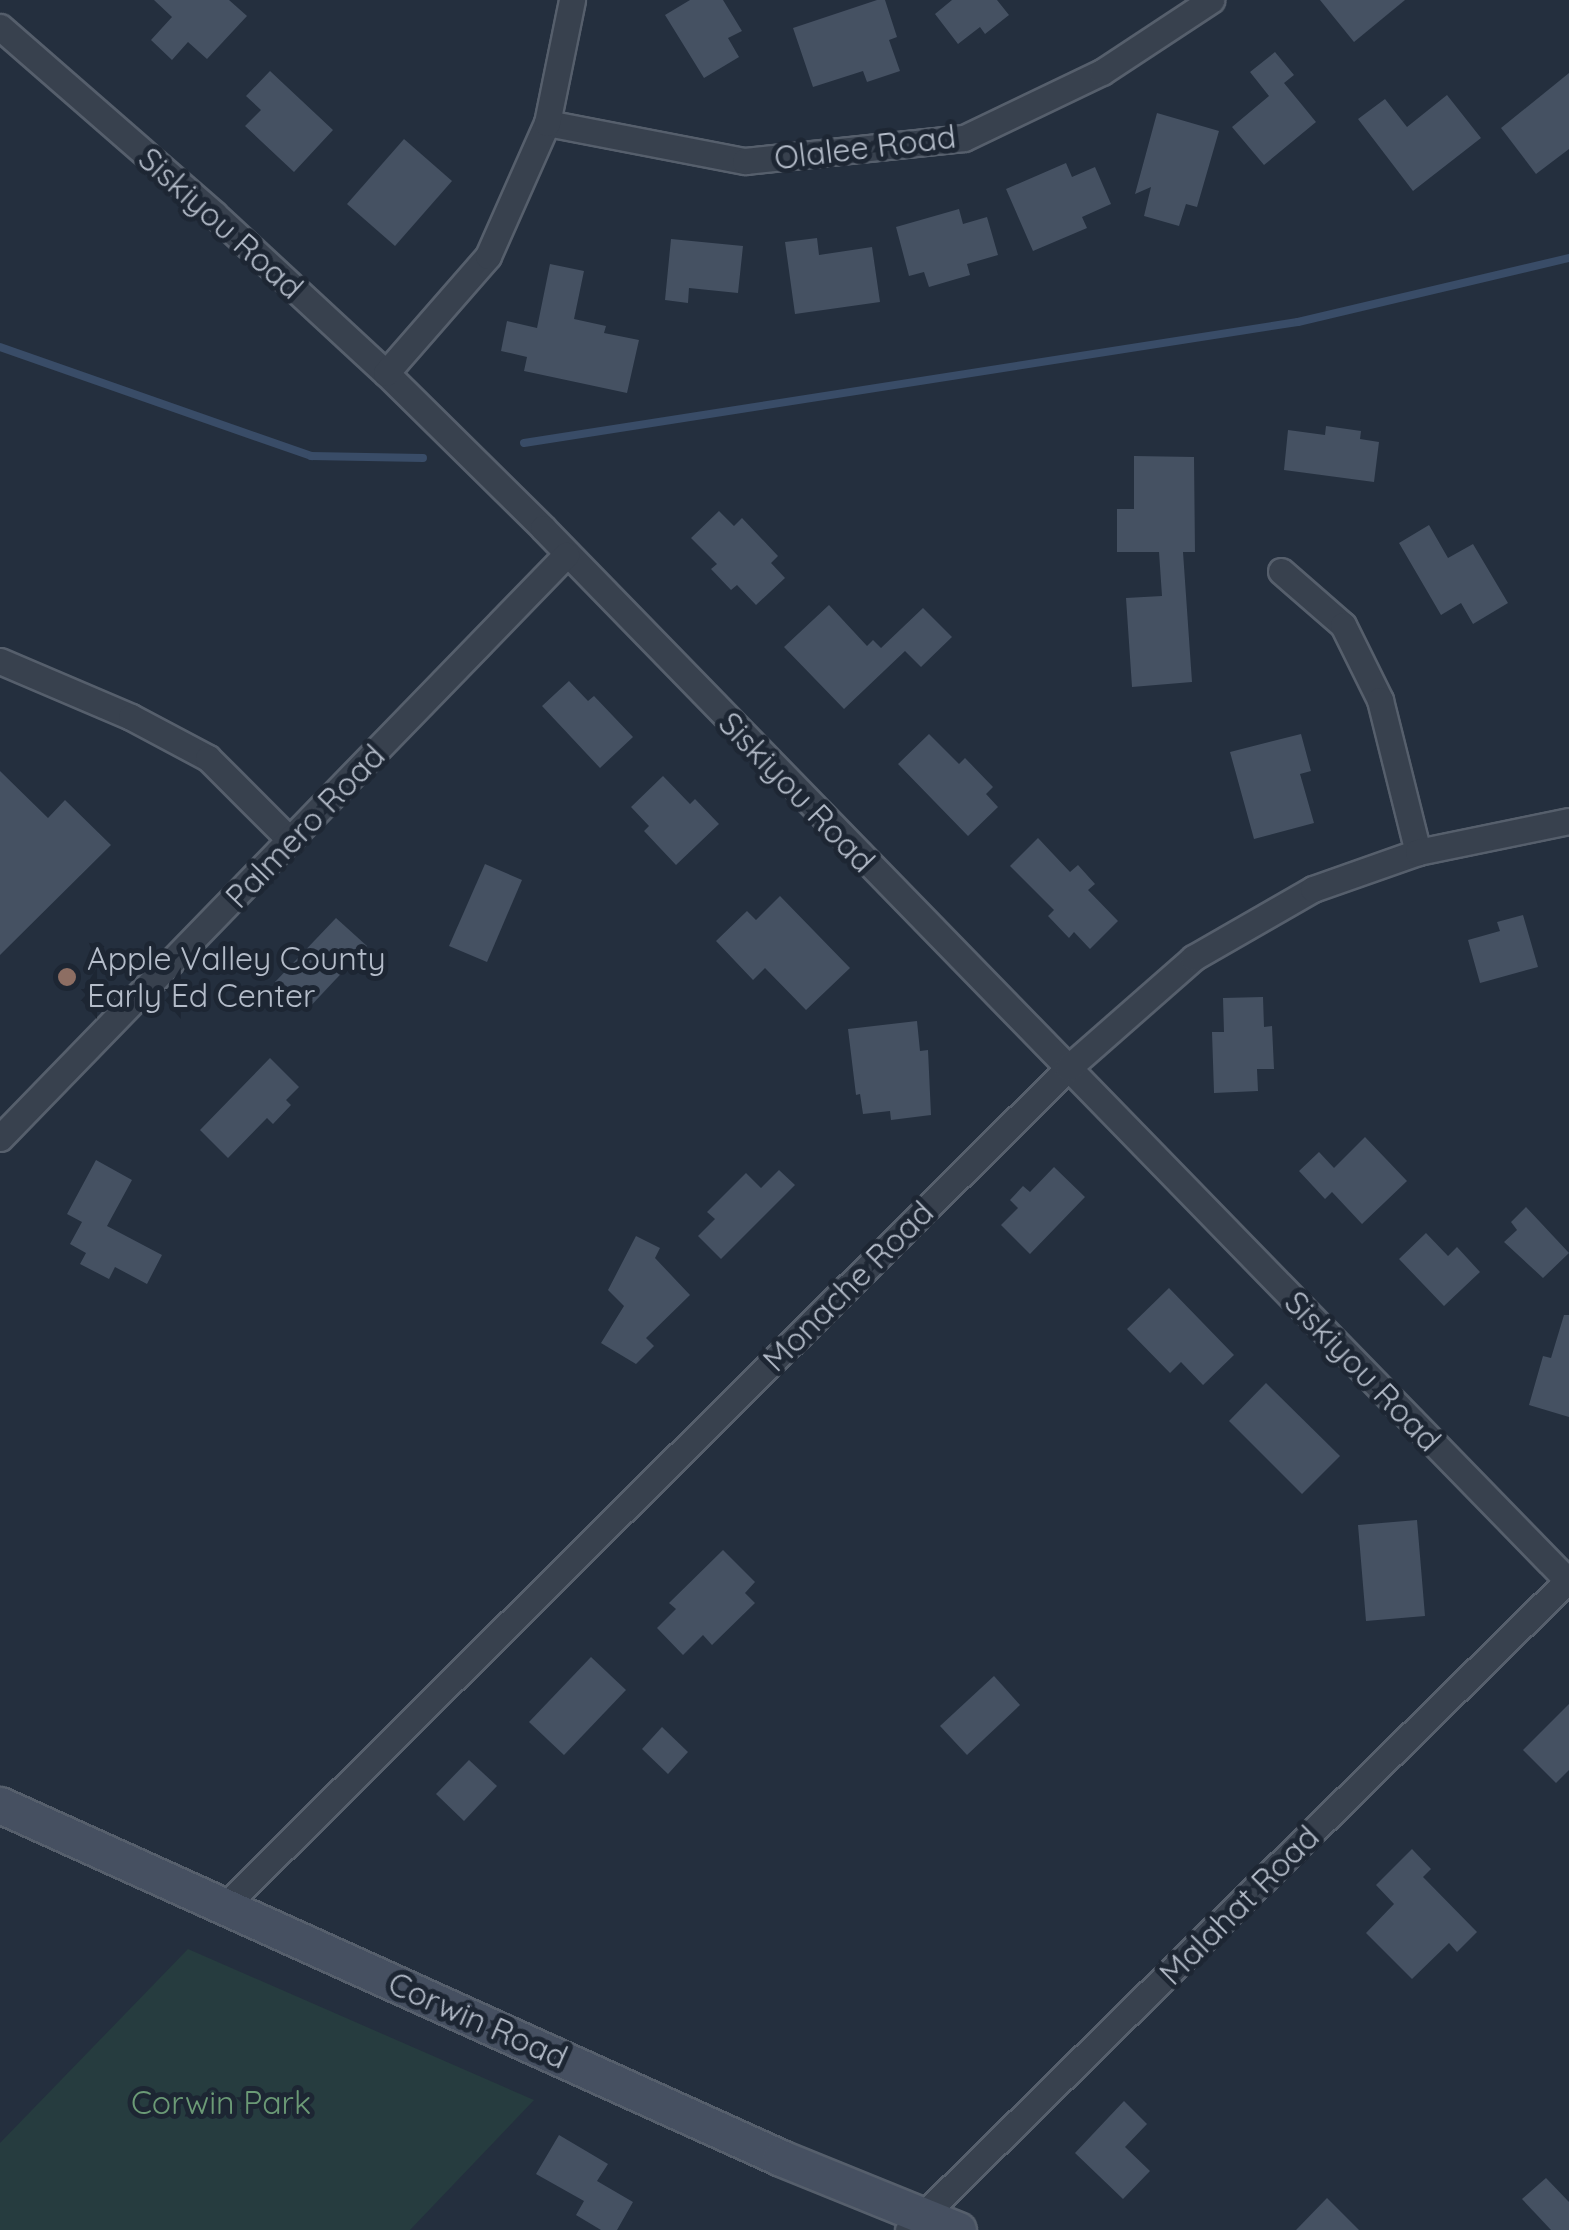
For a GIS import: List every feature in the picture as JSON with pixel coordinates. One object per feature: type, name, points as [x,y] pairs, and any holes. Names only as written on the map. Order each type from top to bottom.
[{"type":"main road","name":"Corwin Road","points":[[0,1805],[914,2223],[958,2230]]},
{"type":"street","points":[[386,374],[488,256],[547,124],[572,0]]},
{"type":"street","name":"Olalee Road","points":[[547,124],[745,161],[964,138],[1102,72],[1211,0]]},
{"type":"street","name":"Siskiyou Road","points":[[0,28],[214,214],[386,374],[1569,1580]]},
{"type":"street","name":"Palmero Road","points":[[0,1138],[566,555]]},
{"type":"street","points":[[1281,571],[1343,624],[1351,640],[1380,700],[1418,852]]},
{"type":"street","points":[[0,661],[131,716],[208,758],[292,841]]},
{"type":"street","name":"Monache Road","points":[[224,1907],[1068,1068],[1193,958],[1313,889],[1418,852],[1569,821]]},
{"type":"street","name":"Malahat Road","points":[[914,2223],[1569,1580]]},
{"type":"green space","name":"Corwin Park","points":[[188,1949],[534,2100],[410,2230],[0,2230],[0,2143]]},
{"type":"building","points":[[154,0],[229,0],[247,16],[207,59],[188,42],[172,60],[151,40],[172,17]]},
{"type":"building","points":[[690,0],[723,0],[742,31],[728,38],[739,57],[704,78],[665,15]]},
{"type":"building","points":[[885,0],[897,37],[889,40],[900,71],[867,82],[863,71],[813,87],[793,28]]},
{"type":"building","points":[[952,0],[997,0],[1009,15],[985,34],[980,27],[958,44],[935,14]]},
{"type":"building","points":[[1320,0],[1405,0],[1354,42]]},
{"type":"building","points":[[1275,52],[1294,75],[1284,83],[1316,122],[1264,165],[1232,127],[1269,96],[1250,72]]},
{"type":"building","points":[[270,71],[333,130],[294,172],[245,126],[261,110],[246,96]]},
{"type":"building","points":[[1569,73],[1569,149],[1536,174],[1501,128]]},
{"type":"building","points":[[1447,95],[1481,138],[1413,191],[1358,119],[1385,99],[1407,127]]},
{"type":"building","points":[[1157,113],[1219,131],[1197,207],[1186,204],[1179,226],[1144,216],[1151,187],[1135,194]]},
{"type":"building","points":[[404,139],[452,181],[395,246],[347,204]]},
{"type":"building","points":[[1066,163],[1072,177],[1095,167],[1111,204],[1082,217],[1087,228],[1033,251],[1006,189]]},
{"type":"building","points":[[959,209],[963,224],[987,217],[998,255],[967,264],[970,275],[929,287],[924,272],[909,276],[896,227]]},
{"type":"building","points":[[817,238],[819,255],[872,247],[880,302],[795,314],[785,242]]},
{"type":"building","points":[[671,239],[743,246],[738,293],[689,288],[688,303],[665,300]]},
{"type":"building","points":[[550,264],[584,271],[574,319],[606,326],[604,333],[639,340],[627,393],[524,371],[527,357],[501,351],[507,321],[537,328]]},
{"type":"building","points":[[1326,426],[1361,431],[1360,439],[1379,442],[1374,482],[1284,470],[1288,430],[1325,435]]},
{"type":"building","points":[[1134,456],[1194,457],[1195,552],[1183,552],[1192,682],[1132,687],[1126,598],[1162,596],[1159,552],[1117,552],[1117,509],[1134,509]]},
{"type":"building","points":[[719,511],[734,526],[742,518],[778,556],[771,563],[785,578],[756,605],[737,585],[731,590],[711,569],[717,564],[691,538]]},
{"type":"building","points":[[1429,525],[1448,558],[1473,544],[1508,603],[1473,624],[1461,603],[1441,615],[1399,543]]},
{"type":"building","points":[[829,605],[867,646],[873,640],[881,648],[923,608],[952,637],[921,667],[905,651],[844,709],[784,647]]},
{"type":"building","points":[[569,681],[588,701],[594,696],[633,737],[600,768],[542,706]]},
{"type":"building","points":[[929,734],[959,764],[965,758],[993,787],[986,794],[998,807],[968,836],[898,764]]},
{"type":"building","points":[[1301,734],[1311,771],[1300,774],[1314,823],[1254,839],[1230,752]]},
{"type":"building","points":[[0,771],[48,818],[65,800],[111,845],[0,955]]},
{"type":"building","points":[[663,776],[690,804],[695,799],[719,824],[676,865],[644,831],[649,826],[631,807]]},
{"type":"building","points":[[1038,838],[1070,872],[1078,865],[1095,884],[1088,890],[1118,921],[1090,949],[1074,932],[1069,938],[1048,916],[1054,910],[1010,866]]},
{"type":"building","points":[[485,864],[522,880],[487,962],[449,946]]},
{"type":"building","points":[[780,896],[850,968],[806,1010],[765,968],[753,980],[716,941],[747,911],[756,920]]},
{"type":"building","points":[[1523,915],[1538,967],[1480,983],[1468,940],[1500,931],[1497,922]]},
{"type":"building","points":[[336,918],[367,946],[306,1011],[275,982]]},
{"type":"building","points":[[1263,997],[1264,1027],[1272,1026],[1274,1069],[1257,1069],[1258,1091],[1214,1093],[1212,1032],[1224,1032],[1223,998]]},
{"type":"building","points":[[917,1021],[920,1051],[928,1050],[931,1115],[891,1120],[890,1111],[863,1114],[860,1094],[856,1095],[848,1029]]},
{"type":"building","points":[[270,1058],[299,1087],[286,1100],[291,1105],[273,1124],[267,1118],[228,1158],[200,1130]]},
{"type":"building","points":[[1365,1137],[1407,1181],[1362,1224],[1332,1192],[1325,1199],[1299,1171],[1319,1152],[1334,1168]]},
{"type":"building","points":[[96,1160],[132,1180],[107,1226],[162,1255],[147,1284],[115,1267],[109,1279],[80,1264],[86,1253],[70,1244],[82,1222],[67,1214]]},
{"type":"building","points":[[1054,1167],[1085,1197],[1030,1254],[1001,1225],[1018,1208],[1010,1200],[1023,1186],[1030,1192]]},
{"type":"building","points":[[779,1170],[795,1185],[721,1259],[698,1236],[715,1219],[707,1212],[746,1173],[761,1188]]},
{"type":"building","points":[[1526,1207],[1569,1253],[1543,1278],[1504,1242],[1517,1230],[1511,1222]]},
{"type":"building","points":[[1426,1233],[1448,1256],[1457,1247],[1480,1272],[1444,1306],[1399,1259]]},
{"type":"building","points":[[636,1236],[660,1248],[655,1258],[690,1295],[646,1338],[654,1346],[636,1364],[601,1343],[624,1306],[608,1290]]},
{"type":"building","points":[[1169,1288],[1234,1355],[1203,1385],[1181,1362],[1170,1373],[1127,1329]]},
{"type":"building","points":[[1564,1315],[1569,1315],[1569,1417],[1529,1405],[1543,1356],[1551,1358]]},
{"type":"building","points":[[1266,1383],[1340,1456],[1302,1494],[1229,1421]]},
{"type":"building","points":[[1417,1520],[1425,1616],[1366,1621],[1358,1525]]},
{"type":"building","points":[[723,1550],[755,1582],[745,1593],[755,1603],[712,1645],[703,1635],[683,1655],[657,1628],[676,1609],[669,1603]]},
{"type":"building","points":[[591,1657],[626,1690],[564,1755],[529,1722]]},
{"type":"building","points":[[994,1676],[1020,1705],[967,1755],[940,1726]]},
{"type":"building","points":[[1569,1704],[1569,1770],[1556,1783],[1523,1750]]},
{"type":"building","points":[[662,1727],[688,1752],[668,1774],[642,1749]]},
{"type":"building","points":[[469,1760],[497,1786],[464,1821],[436,1794]]},
{"type":"building","points":[[1412,1849],[1431,1869],[1423,1877],[1477,1932],[1457,1952],[1449,1943],[1412,1979],[1366,1933],[1394,1904],[1376,1885]]},
{"type":"building","points":[[1124,2101],[1147,2124],[1125,2147],[1150,2171],[1123,2199],[1075,2153]]},
{"type":"building","points":[[559,2135],[608,2164],[597,2181],[633,2202],[617,2230],[601,2230],[576,2215],[584,2201],[536,2174]]},
{"type":"building","points":[[1546,2178],[1569,2202],[1569,2230],[1551,2230],[1522,2199]]},
{"type":"building","points":[[1327,2198],[1359,2230],[1296,2230]]},
{"type":"waterway","points":[[524,443],[1298,322],[1569,258]]},
{"type":"waterway","points":[[0,347],[311,456],[423,458]]},
{"type":"place","name":"Apple Valley County Early Ed Center","points":[[67,977]]}]
